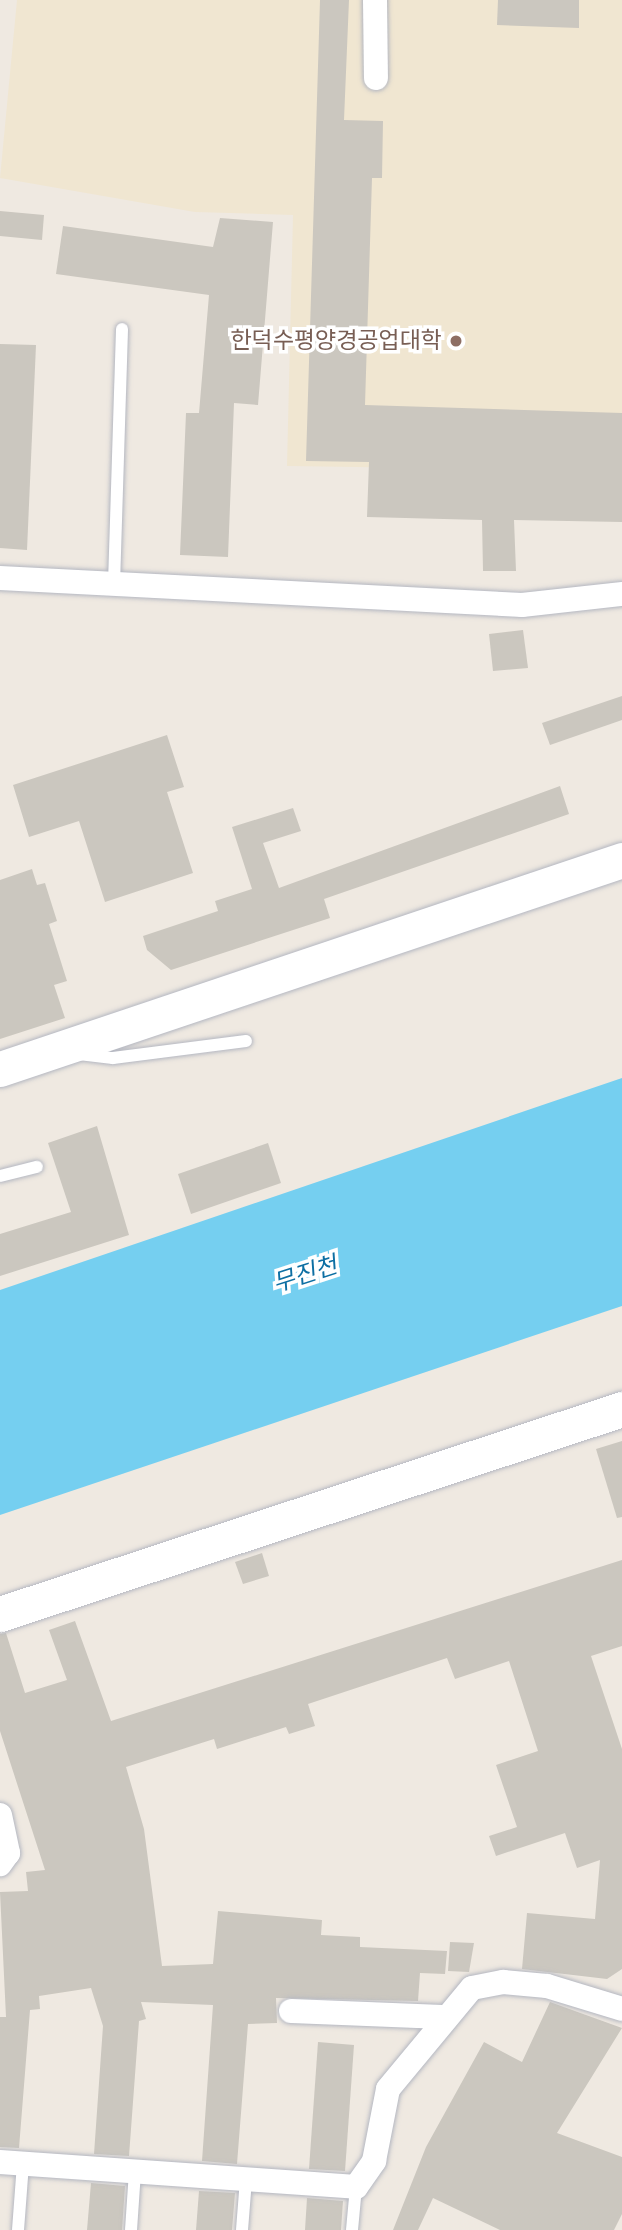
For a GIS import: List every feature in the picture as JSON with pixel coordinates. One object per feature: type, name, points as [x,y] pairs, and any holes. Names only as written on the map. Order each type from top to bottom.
[{"type":"street","points":[[375,0],[376,78]]},
{"type":"street","points":[[0,578],[522,605],[622,594]]},
{"type":"street","points":[[0,1069],[622,859]]},
{"type":"street","points":[[0,1614],[622,1409]]},
{"type":"street","points":[[0,1815],[8,1853],[0,1864]]},
{"type":"street","points":[[12,2162],[356,2187],[374,2161],[388,2089],[443,2017],[472,1988],[503,1982],[547,1986],[622,2009]]},
{"type":"street","points":[[291,2011],[443,2017]]},
{"type":"lane","points":[[114,584],[122,329]]},
{"type":"lane","points":[[54,1051],[113,1058],[246,1041]]},
{"type":"lane","points":[[0,1176],[37,1167]]},
{"type":"lane","points":[[12,2162],[18,2230]]},
{"type":"lane","points":[[131,2230],[135,2171]]},
{"type":"lane","points":[[242,2230],[246,2179]]},
{"type":"lane","points":[[352,2230],[356,2187]]},
{"type":"shaded area","name":"한덕수평양경공업대학","points":[[17,0],[622,0],[622,471],[287,466],[293,215],[195,212],[0,178]]},
{"type":"water","name":"무진천","points":[[622,1078],[622,1306],[0,1515],[0,1290]]},
{"type":"building","points":[[320,0],[349,0],[344,120],[383,121],[382,178],[372,178],[365,405],[622,413],[622,522],[514,520],[516,571],[483,571],[482,520],[367,517],[369,462],[306,461]]},
{"type":"building","points":[[498,0],[579,0],[579,28],[497,25]]},
{"type":"building","points":[[0,211],[44,215],[42,240],[0,236]]},
{"type":"building","points":[[220,218],[273,222],[258,405],[234,403],[228,557],[180,555],[186,413],[199,413],[209,295],[56,274],[63,226],[213,247]]},
{"type":"building","points":[[0,344],[36,345],[27,550],[0,548]]},
{"type":"building","points":[[523,630],[528,668],[493,671],[489,634]]},
{"type":"building","points":[[622,696],[622,720],[550,745],[542,723]]},
{"type":"building","points":[[167,735],[184,787],[167,792],[193,873],[105,902],[79,821],[29,837],[13,785]]},
{"type":"building","points":[[560,786],[569,814],[324,899],[330,918],[171,970],[147,950],[143,936],[218,911],[215,901],[252,889],[232,827],[293,808],[301,831],[263,843],[279,888]]},
{"type":"building","points":[[32,869],[37,885],[45,883],[57,921],[49,924],[67,981],[54,985],[65,1018],[0,1039],[0,880]]},
{"type":"building","points":[[97,1126],[129,1235],[0,1276],[0,1234],[71,1212],[48,1143]]},
{"type":"building","points":[[268,1143],[281,1183],[191,1214],[178,1174]]},
{"type":"building","points":[[622,1441],[622,1517],[617,1518],[596,1449]]},
{"type":"building","points":[[262,1553],[269,1576],[243,1584],[235,1562]]},
{"type":"building","points":[[622,1560],[622,1646],[591,1656],[622,1749],[622,1969],[607,1979],[522,1969],[527,1913],[595,1919],[600,1860],[577,1868],[565,1833],[496,1856],[489,1836],[517,1827],[496,1765],[538,1751],[509,1661],[455,1679],[447,1658],[308,1704],[315,1726],[289,1734],[286,1727],[217,1749],[214,1739],[126,1767],[144,1829],[162,1966],[213,1964],[218,1911],[322,1920],[321,1935],[360,1937],[360,1947],[447,1951],[445,1974],[420,1973],[418,2001],[276,1998],[277,2023],[248,2024],[237,2164],[202,2161],[213,2005],[141,2002],[146,2019],[139,2021],[129,2156],[94,2154],[103,2026],[91,1988],[39,1996],[40,2009],[30,2010],[19,2148],[0,2147],[0,2017],[6,2017],[0,1892],[28,1891],[26,1872],[45,1870],[0,1731],[0,1634],[6,1633],[25,1693],[67,1680],[49,1630],[75,1621],[111,1721]]},
{"type":"building","points":[[450,1942],[474,1943],[469,1972],[448,1971]]},
{"type":"building","points":[[550,2002],[622,2028],[557,2133],[622,2157],[622,2214],[614,2230],[500,2230],[433,2198],[418,2230],[393,2230],[426,2147],[484,2042],[522,2062]]},
{"type":"building","points":[[318,2042],[354,2045],[345,2171],[309,2169]]},
{"type":"building","points":[[91,2183],[125,2186],[122,2230],[87,2230]]},
{"type":"building","points":[[199,2191],[235,2193],[232,2230],[196,2230]]},
{"type":"building","points":[[307,2198],[343,2201],[341,2230],[305,2230]]},
{"type":"place","name":"한덕수평양경공업대학","points":[[456,341]]}]
